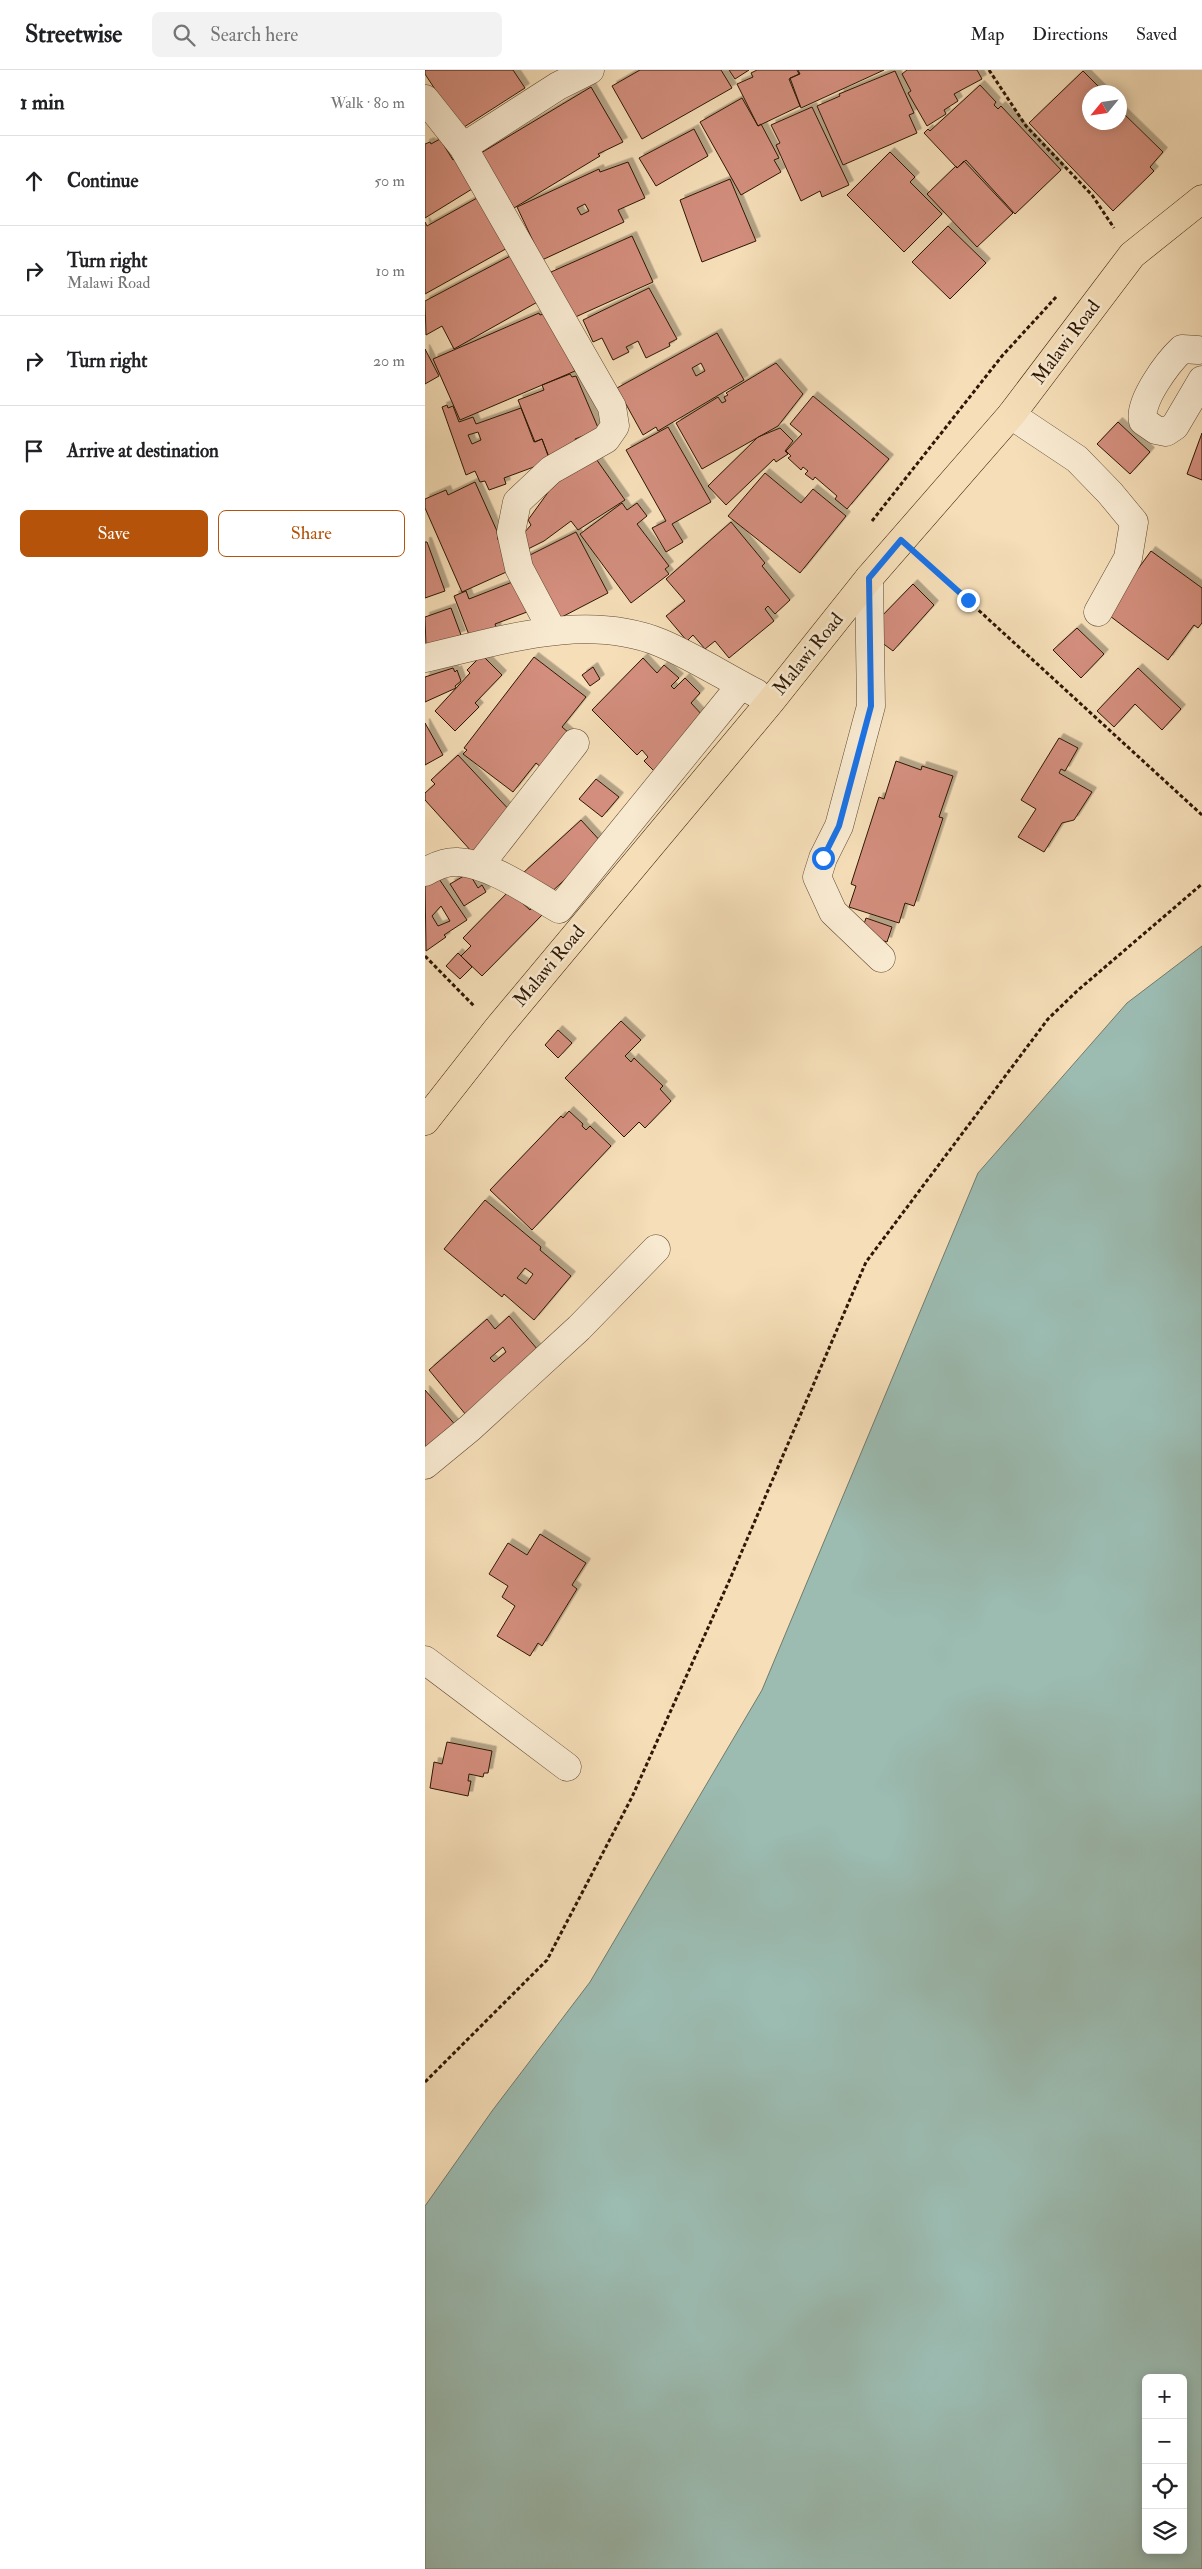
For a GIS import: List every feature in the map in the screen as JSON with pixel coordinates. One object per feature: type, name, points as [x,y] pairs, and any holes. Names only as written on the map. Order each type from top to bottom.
[{"type":"main road","name":"Malawi Road","points":[[425,1121],[559,953],[771,701],[869,578],[1011,415],[1132,255],[1202,198]]},
{"type":"street","points":[[463,147],[558,86],[590,70]]},
{"type":"street","points":[[425,99],[463,147],[613,407],[615,426],[606,439],[551,470],[517,502],[511,532],[519,568],[552,630]]},
{"type":"street","points":[[1201,348],[1182,349],[1167,364],[1144,406],[1141,415],[1143,421],[1156,430],[1166,432],[1175,426],[1202,380]]},
{"type":"street","points":[[1011,415],[1077,459],[1110,493],[1134,522],[1128,558],[1098,612]]},
{"type":"street","points":[[869,578],[871,706],[839,826],[817,877],[833,912],[881,958]]},
{"type":"street","points":[[425,658],[552,630],[609,630],[661,643],[771,701]]},
{"type":"street","points":[[425,872],[439,864],[457,862],[479,866],[516,884],[559,909],[741,685]]},
{"type":"street","points":[[479,866],[575,743]]},
{"type":"street","points":[[425,1465],[470,1428],[579,1328],[656,1249]]},
{"type":"street","points":[[425,1660],[567,1767]]},
{"type":"path","points":[[989,70],[1026,126],[1092,195],[1119,234]]},
{"type":"path","points":[[867,527],[1002,356],[1063,290]]},
{"type":"path","points":[[901,540],[1202,816]]},
{"type":"path","points":[[425,2082],[547,1960],[632,1797],[730,1579],[866,1262],[1048,1019],[1077,991],[1202,884]]},
{"type":"path","points":[[425,956],[477,1008]]},
{"type":"water","points":[[1202,946],[1202,2569],[425,2569],[425,2206],[492,2111],[590,1982],[762,1690],[978,1173],[1127,1003]]},
{"type":"building","points":[[425,70],[513,70],[525,88],[461,129],[425,74]]},
{"type":"building","points":[[640,70],[721,70],[732,88],[642,139],[612,86]]},
{"type":"building","points":[[729,70],[749,70],[735,79]]},
{"type":"building","points":[[757,70],[797,70],[799,74],[789,79],[800,106],[758,126],[737,84],[753,77],[751,73]]},
{"type":"building","points":[[798,70],[884,70],[801,108],[790,78],[800,74]]},
{"type":"building","points":[[907,70],[977,70],[982,79],[954,94],[958,101],[944,110],[946,114],[927,126],[908,93],[911,91],[902,74]]},
{"type":"building","points":[[895,71],[914,113],[909,115],[917,133],[843,165],[817,106],[840,96],[839,94]]},
{"type":"building","points":[[1083,71],[1097,85],[1082,85],[1082,130],[1127,130],[1127,117],[1163,152],[1150,167],[1154,171],[1113,211],[1029,123]]},
{"type":"building","points":[[980,85],[996,102],[994,105],[998,109],[1001,106],[1061,170],[1015,214],[966,160],[957,168],[924,133],[928,129],[930,131]]},
{"type":"building","points":[[591,87],[623,142],[598,154],[600,156],[514,208],[481,153]]},
{"type":"building","points":[[742,98],[758,126],[761,124],[779,158],[774,160],[781,172],[741,195],[700,122]]},
{"type":"building","points":[[812,107],[849,185],[822,197],[820,191],[801,201],[776,145],[780,143],[771,125]]},
{"type":"building","points":[[694,129],[708,156],[656,186],[639,158]]},
{"type":"building","points":[[440,139],[453,160],[456,158],[463,169],[461,171],[472,189],[425,218],[425,144],[430,142],[431,144]]},
{"type":"building","points":[[890,152],[915,177],[910,182],[942,214],[904,252],[847,195]]},
{"type":"building","points":[[964,161],[1013,213],[977,247],[927,194],[956,166],[957,168]]},
{"type":"building","points":[[628,162],[645,198],[618,210],[624,222],[542,260],[517,207],[599,169],[600,172]],"holes":[[[585,204],[589,211],[581,215],[577,208]]]},
{"type":"building","points":[[730,179],[756,241],[702,262],[680,200]]},
{"type":"building","points":[[477,198],[511,246],[425,294],[425,222],[427,226]]},
{"type":"building","points":[[948,226],[986,263],[950,299],[912,262]]},
{"type":"building","points":[[632,236],[653,282],[571,319],[551,272]]},
{"type":"building","points":[[516,253],[541,300],[454,349],[442,326],[426,335],[425,301]]},
{"type":"building","points":[[649,288],[677,339],[669,343],[670,346],[646,358],[638,341],[626,347],[629,352],[613,360],[602,338],[593,342],[583,320]]},
{"type":"building","points":[[539,313],[540,315],[547,313],[575,371],[460,420],[433,359]]},
{"type":"building","points":[[717,333],[744,380],[658,431],[656,427],[643,435],[617,388]],"holes":[[[701,363],[705,371],[696,376],[692,368]]]},
{"type":"building","points":[[425,349],[439,376],[425,384]]},
{"type":"building","points":[[776,363],[803,394],[778,426],[702,469],[676,423],[718,397],[722,403],[726,401],[724,397],[728,395],[726,393]]},
{"type":"building","points":[[570,374],[572,377],[576,376],[599,430],[575,439],[577,444],[549,457],[542,439],[535,442],[518,400],[544,390],[542,385]]},
{"type":"building","points":[[813,396],[889,459],[847,509],[835,499],[837,496],[815,477],[813,480],[805,474],[808,471],[803,467],[801,470],[788,458],[791,456],[786,451],[802,434],[790,424]]},
{"type":"building","points":[[447,405],[448,408],[453,406],[459,422],[473,417],[476,424],[521,408],[534,442],[542,439],[550,461],[504,478],[506,484],[489,490],[485,481],[480,482],[475,471],[466,475],[442,407]],"holes":[[[478,432],[481,440],[472,444],[468,435]]]},
{"type":"building","points":[[1118,422],[1150,452],[1130,474],[1097,444]]},
{"type":"building","points":[[668,427],[711,502],[672,524],[683,542],[666,552],[652,528],[666,521],[626,450]]},
{"type":"building","points":[[780,428],[793,441],[785,451],[788,454],[776,462],[774,459],[726,505],[708,486],[758,437]]},
{"type":"building","points":[[1202,433],[1202,480],[1187,474]]},
{"type":"building","points":[[594,456],[625,500],[578,530],[571,521],[544,541],[528,549],[524,533],[531,525],[528,520],[549,491],[582,461]]},
{"type":"building","points":[[765,473],[801,503],[813,489],[846,516],[800,573],[728,516]]},
{"type":"building","points":[[475,482],[497,531],[498,540],[500,540],[513,569],[462,592],[425,508],[425,499],[446,490],[448,495]]},
{"type":"building","points":[[622,503],[627,510],[637,503],[647,516],[637,524],[669,566],[665,569],[669,574],[631,603],[580,534]]},
{"type":"building","points":[[731,522],[765,563],[762,566],[790,600],[775,614],[768,606],[765,609],[774,621],[729,658],[715,641],[705,649],[693,635],[687,641],[666,616],[685,601],[666,579]]},
{"type":"building","points":[[576,532],[608,593],[558,619],[526,557]]},
{"type":"building","points":[[425,542],[427,542],[445,591],[425,598]]},
{"type":"building","points":[[1151,551],[1202,588],[1202,623],[1198,628],[1194,625],[1168,660],[1106,613]]},
{"type":"building","points":[[515,581],[527,612],[495,624],[497,629],[471,640],[454,596],[466,591],[469,599]]},
{"type":"building","points":[[913,584],[934,605],[893,651],[881,642],[878,620]]},
{"type":"building","points":[[451,608],[461,635],[426,647],[425,617]]},
{"type":"building","points":[[1077,628],[1104,654],[1081,678],[1053,650]]},
{"type":"building","points":[[482,655],[502,675],[475,703],[479,707],[455,731],[435,711],[470,673],[467,670]]},
{"type":"building","points":[[534,657],[586,697],[562,727],[569,733],[542,768],[536,763],[513,792],[463,754],[467,750],[464,748]]},
{"type":"building","points":[[643,658],[657,673],[664,665],[679,678],[671,686],[674,689],[685,678],[700,693],[691,703],[704,717],[654,771],[644,761],[648,757],[642,750],[637,755],[592,710]]},
{"type":"building","points":[[593,667],[600,679],[590,686],[582,675]]},
{"type":"building","points":[[453,668],[455,672],[457,670],[461,681],[455,686],[456,688],[425,702],[425,677]]},
{"type":"building","points":[[1138,668],[1181,709],[1162,730],[1135,704],[1114,727],[1097,711]]},
{"type":"building","points":[[425,723],[443,755],[425,765]]},
{"type":"building","points":[[1059,738],[1078,748],[1065,771],[1061,769],[1059,773],[1092,792],[1074,820],[1062,823],[1044,852],[1018,837],[1036,809],[1021,800]]},
{"type":"building","points":[[458,755],[513,814],[472,852],[425,800],[425,793],[435,784],[431,780]]},
{"type":"building","points":[[896,761],[921,770],[922,766],[953,776],[939,817],[943,818],[914,906],[905,903],[899,923],[849,907],[856,886],[851,884],[879,797],[884,799]]},
{"type":"building","points":[[596,779],[619,797],[602,817],[579,799]]},
{"type":"building","points":[[581,820],[603,844],[546,897],[523,873]]},
{"type":"building","points":[[435,873],[467,920],[444,935],[446,937],[426,951],[425,880]],"holes":[[[441,906],[450,921],[438,926],[432,916]]]},
{"type":"building","points":[[469,873],[478,888],[482,885],[486,892],[464,906],[450,884]]},
{"type":"building","points":[[513,887],[520,901],[530,910],[533,906],[542,915],[482,976],[461,956],[471,946],[463,938]]},
{"type":"building","points":[[866,918],[892,927],[887,942],[861,933]]},
{"type":"building","points":[[458,953],[472,967],[460,979],[446,966]]},
{"type":"building","points":[[621,1021],[641,1040],[625,1056],[631,1062],[634,1058],[663,1086],[660,1089],[671,1101],[645,1128],[639,1122],[624,1137],[565,1078]]},
{"type":"building","points":[[558,1030],[572,1043],[558,1058],[545,1045]]},
{"type":"building","points":[[569,1111],[583,1124],[582,1126],[586,1130],[590,1126],[611,1146],[532,1230],[490,1190],[561,1116],[563,1118]]},
{"type":"building","points":[[485,1200],[541,1247],[540,1250],[571,1276],[534,1320],[504,1294],[502,1297],[444,1249]],"holes":[[[525,1268],[533,1274],[526,1284],[517,1278]]]},
{"type":"building","points":[[509,1316],[538,1350],[471,1421],[429,1370],[487,1319],[495,1329]],"holes":[[[503,1347],[506,1352],[494,1362],[490,1358]]]},
{"type":"building","points":[[425,1390],[458,1428],[425,1456]]},
{"type":"building","points":[[540,1534],[586,1563],[572,1585],[577,1589],[542,1646],[538,1643],[530,1656],[497,1636],[515,1606],[502,1597],[508,1586],[489,1574],[508,1543],[527,1555]]},
{"type":"building","points":[[447,1742],[492,1751],[488,1773],[484,1773],[483,1777],[469,1774],[468,1781],[471,1781],[468,1796],[430,1788],[434,1762],[442,1764]]},
{"type":"route","points":[[823,858],[839,826],[871,706],[869,578],[901,540],[968,600]]}]
